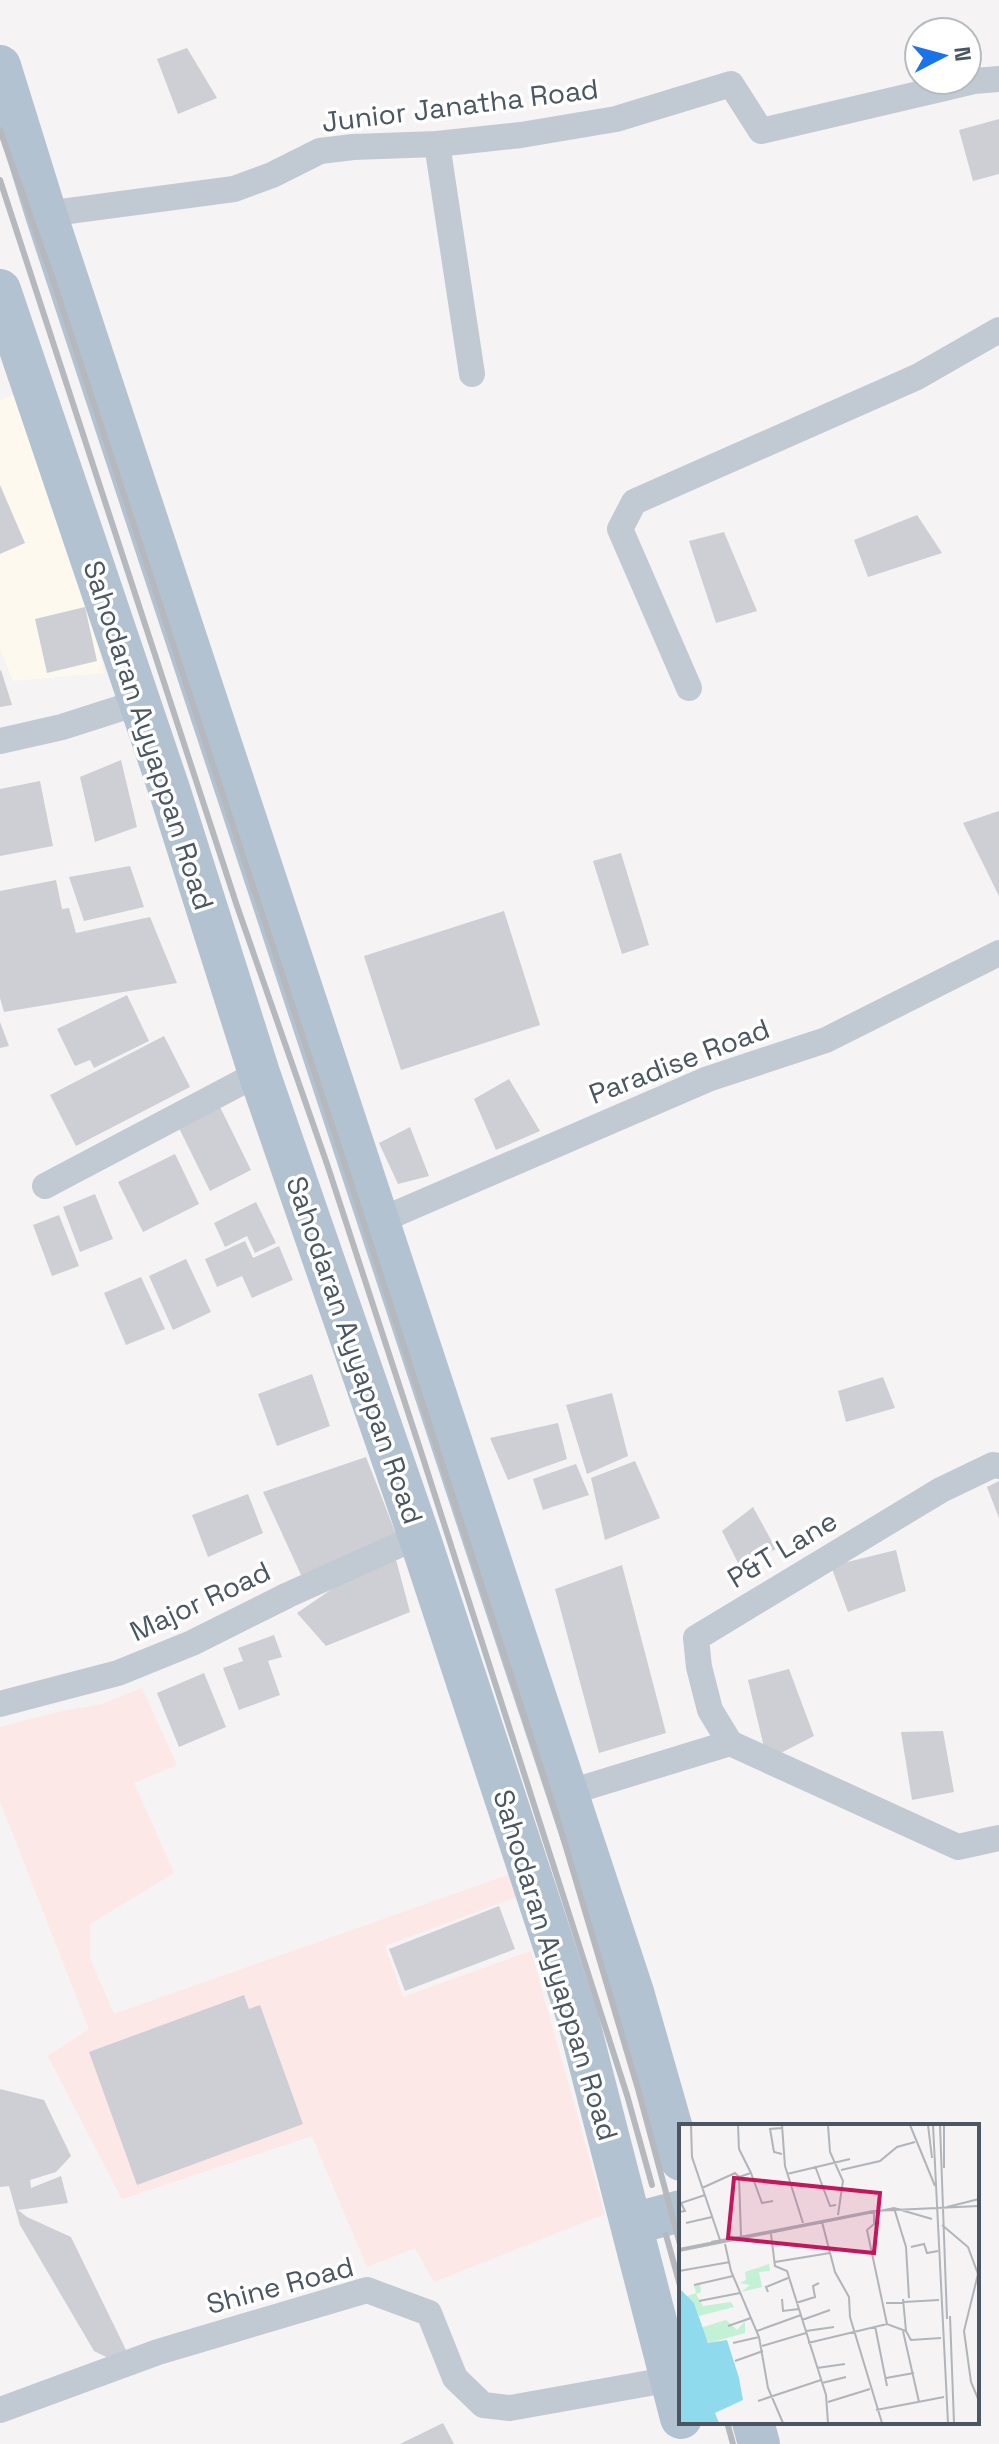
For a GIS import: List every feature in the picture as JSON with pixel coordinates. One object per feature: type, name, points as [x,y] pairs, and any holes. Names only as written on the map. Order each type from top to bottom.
[{"type":"main road","points":[[0,66],[46,214],[633,1992],[679,2153]]},
{"type":"main road","name":"Sahodaran Ayyappan Road","points":[[0,292],[140,702],[259,1073],[419,1536],[578,2019],[678,2406]]},
{"type":"main road","points":[[632,2224],[679,2212]]},
{"type":"main road","name":"Sahodaran Ayyappan Road","points":[[682,2424],[687,2444]]},
{"type":"main road","points":[[754,2424],[759,2444]]},
{"type":"street","name":"Junior Janatha Road","points":[[46,214],[234,189],[272,175],[320,151],[521,135],[616,119],[731,84],[761,131],[974,81],[999,79]]},
{"type":"street","points":[[437,144],[472,374]]},
{"type":"street","points":[[689,688],[620,529],[634,502],[917,377],[999,330]]},
{"type":"street","points":[[0,741],[62,727],[140,702]]},
{"type":"street","name":"Paradise Road","points":[[379,1221],[708,1079],[826,1040],[999,953]]},
{"type":"street","points":[[45,1186],[259,1073]]},
{"type":"street","name":"P&T Lane","points":[[730,1743],[710,1710],[699,1667],[696,1638],[941,1490],[993,1465],[999,1466]]},
{"type":"street","name":"Major Road","points":[[0,1704],[118,1673],[192,1643],[288,1595],[419,1536]]},
{"type":"street","points":[[567,1793],[730,1743],[958,1847],[999,1838]]},
{"type":"street","name":"Shine Road","points":[[0,2410],[158,2352],[367,2290],[429,2313],[455,2378],[483,2405],[510,2408],[678,2406]]},
{"type":"shaded area","points":[[15,394],[72,551],[105,673],[13,681],[0,650],[0,401]]},
{"type":"shaded area","points":[[142,1688],[177,1765],[134,1783],[174,1873],[90,1924],[90,1959],[114,2014],[511,1874],[517,1897],[385,1946],[403,1997],[531,1951],[605,2214],[434,2282],[415,2248],[367,2267],[312,2136],[122,2199],[48,2056],[89,2029],[0,1801],[0,1727],[102,1704]]},
{"type":"building","points":[[187,48],[217,98],[178,114],[157,59]]},
{"type":"building","points":[[999,119],[999,174],[973,181],[959,130]]},
{"type":"building","points":[[0,485],[25,543],[0,554]]},
{"type":"building","points":[[917,515],[942,553],[868,577],[854,540]]},
{"type":"building","points":[[724,532],[757,611],[716,623],[689,541]]},
{"type":"building","points":[[85,607],[97,661],[47,673],[35,619]]},
{"type":"building","points":[[0,671],[12,705],[0,707]]},
{"type":"building","points":[[121,760],[137,827],[95,842],[80,777]]},
{"type":"building","points":[[40,781],[53,846],[0,856],[0,789]]},
{"type":"building","points":[[999,811],[999,896],[963,823]]},
{"type":"building","points":[[621,853],[649,945],[622,954],[593,861]]},
{"type":"building","points":[[130,866],[144,907],[84,921],[69,877]]},
{"type":"building","points":[[56,880],[62,909],[69,908],[76,933],[150,917],[177,983],[4,1012],[0,998],[0,891]]},
{"type":"building","points":[[504,911],[540,1025],[401,1070],[364,956]]},
{"type":"building","points":[[127,995],[149,1041],[94,1068],[90,1060],[75,1066],[57,1029]]},
{"type":"building","points":[[0,1022],[9,1046],[0,1048]]},
{"type":"building","points":[[164,1036],[190,1087],[76,1146],[50,1095]]},
{"type":"building","points":[[509,1079],[540,1131],[496,1150],[474,1099]]},
{"type":"building","points":[[218,1103],[251,1170],[210,1191],[177,1124]]},
{"type":"building","points":[[410,1127],[429,1176],[398,1184],[379,1143]]},
{"type":"building","points":[[175,1154],[199,1204],[143,1232],[118,1182]]},
{"type":"building","points":[[95,1194],[113,1239],[80,1252],[63,1207]]},
{"type":"building","points":[[256,1202],[276,1243],[255,1253],[247,1236],[225,1247],[214,1223]]},
{"type":"building","points":[[59,1215],[79,1266],[52,1276],[33,1225]]},
{"type":"building","points":[[245,1241],[253,1258],[279,1246],[293,1280],[252,1298],[242,1276],[217,1287],[205,1259]]},
{"type":"building","points":[[186,1259],[211,1312],[173,1330],[149,1276]]},
{"type":"building","points":[[141,1277],[165,1329],[126,1345],[104,1293]]},
{"type":"building","points":[[312,1374],[330,1426],[277,1446],[258,1394]]},
{"type":"building","points":[[883,1377],[895,1408],[846,1422],[838,1391]]},
{"type":"building","points":[[612,1393],[628,1456],[587,1474],[566,1405]]},
{"type":"building","points":[[558,1423],[567,1459],[508,1480],[490,1438]]},
{"type":"building","points":[[366,1457],[396,1534],[302,1577],[263,1492]]},
{"type":"building","points":[[635,1461],[660,1518],[605,1540],[591,1478]]},
{"type":"building","points":[[576,1464],[589,1495],[543,1510],[533,1479]]},
{"type":"building","points":[[999,1481],[999,1518],[987,1487]]},
{"type":"building","points":[[248,1494],[263,1533],[208,1557],[192,1515]]},
{"type":"building","points":[[753,1507],[776,1549],[739,1565],[722,1531]]},
{"type":"building","points":[[896,1550],[906,1591],[848,1612],[831,1566]]},
{"type":"building","points":[[395,1556],[410,1612],[326,1646],[297,1613],[351,1576]]},
{"type":"building","points":[[622,1565],[666,1733],[599,1753],[555,1589]]},
{"type":"building","points":[[274,1635],[282,1657],[268,1661],[280,1695],[239,1710],[223,1668],[243,1661],[238,1648]]},
{"type":"building","points":[[789,1669],[814,1736],[767,1760],[748,1680]]},
{"type":"building","points":[[204,1673],[226,1727],[179,1747],[157,1693]]},
{"type":"building","points":[[943,1731],[954,1792],[912,1800],[901,1732]]},
{"type":"building","points":[[499,1906],[515,1949],[405,1991],[389,1949]]},
{"type":"building","points":[[244,1995],[249,2009],[260,2005],[303,2124],[137,2185],[89,2052]]},
{"type":"building","points":[[0,2089],[44,2100],[71,2156],[56,2172],[30,2180],[31,2188],[61,2176],[68,2203],[18,2210],[71,2237],[126,2350],[114,2361],[94,2351],[20,2225],[9,2186],[0,2187]]},
{"type":"building","points":[[443,2423],[454,2444],[400,2444]]},
{"type":"railway","points":[[0,130],[53,280],[557,1817],[638,2089],[679,2241]]},
{"type":"railway","points":[[0,180],[237,906],[327,1164],[423,1458],[627,2095],[652,2185]]},
{"type":"railway","points":[[666,2235],[679,2282]]},
{"type":"railway","points":[[728,2424],[733,2444]]}]
